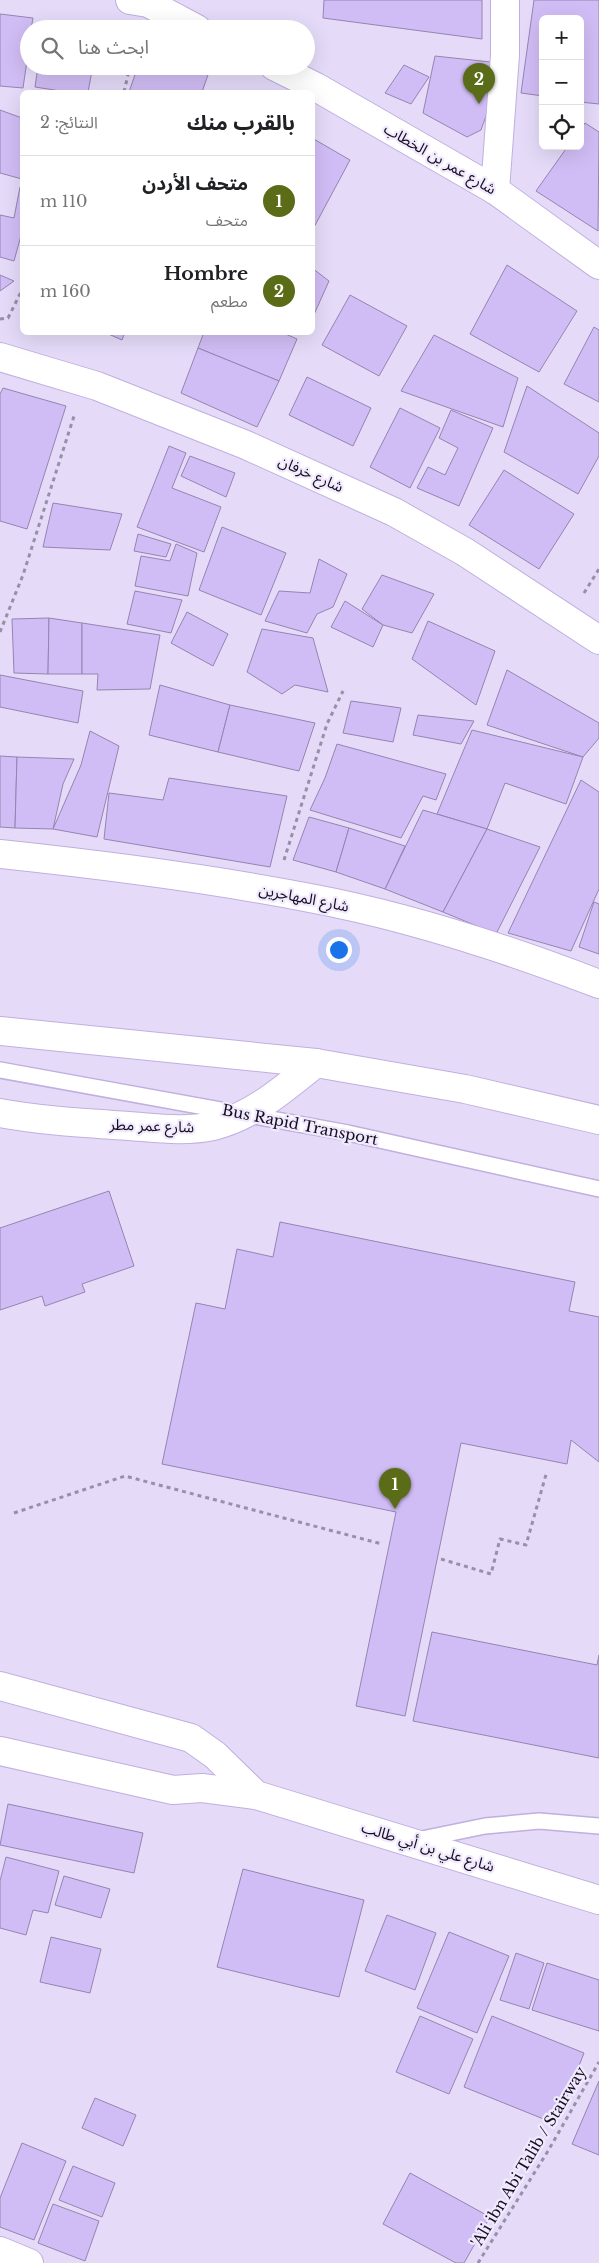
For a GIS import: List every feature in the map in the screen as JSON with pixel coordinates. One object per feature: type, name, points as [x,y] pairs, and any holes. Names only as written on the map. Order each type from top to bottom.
[{"type":"street","points":[[495,190],[505,55],[505,0]]},
{"type":"street","points":[[148,1],[181,20]]},
{"type":"street","name":"شارع عمر بن الخطاب","points":[[292,75],[495,190],[599,265]]},
{"type":"street","name":"شارع خرفان","points":[[0,357],[85,382],[246,445],[394,512],[465,552],[599,640]]},
{"type":"street","name":"شارع المهاجرين","points":[[0,854],[204,879],[311,898],[403,920],[599,984]]},
{"type":"street","points":[[0,1031],[316,1063],[465,1089],[599,1120]]},
{"type":"street","name":"شارع عمر مطر","points":[[0,1113],[41,1121],[185,1130],[214,1126],[244,1114],[279,1092],[316,1063]]},
{"type":"street","name":"شارع علي بن أبي طالب","points":[[0,1686],[191,1738],[215,1755],[256,1795]]},
{"type":"street","name":"شارع علي بن أبي طالب","points":[[0,1751],[173,1790],[202,1788],[256,1795],[599,1900]]},
{"type":"street","points":[[0,2251],[29,2263]]},
{"type":"lane","name":"Bus Rapid Transport","points":[[0,1070],[348,1133],[599,1188]]},
{"type":"lane","points":[[410,1841],[486,1826],[539,1822],[599,1826]]},
{"type":"path","points":[[124,90],[128,75]]},
{"type":"path","points":[[0,319],[8,318],[20,294]]},
{"type":"path","points":[[0,632],[24,575],[85,382]]},
{"type":"path","points":[[274,892],[327,724],[342,691]]},
{"type":"path","points":[[441,1559],[491,1574],[500,1539],[526,1545],[547,1471]]},
{"type":"path","points":[[14,1513],[125,1476],[382,1544]]},
{"type":"path","name":"'Ali ibn Abi Talib / Stairway","points":[[478,2263],[548,2151],[599,2062]]},
{"type":"building","points":[[324,0],[482,0],[482,39],[323,18]]},
{"type":"building","points":[[534,0],[599,0],[599,104],[584,102],[584,15],[539,15],[539,95],[521,93]]},
{"type":"building","points":[[0,14],[33,18],[33,20],[20,20],[20,75],[25,75],[23,88],[0,86]]},
{"type":"building","points":[[435,56],[491,62],[488,110],[481,130],[467,137],[423,113]]},
{"type":"building","points":[[404,65],[429,77],[411,104],[385,93]]},
{"type":"building","points":[[37,75],[91,75],[88,90],[54,90],[35,87]]},
{"type":"building","points":[[135,75],[208,75],[203,90],[130,90]]},
{"type":"building","points":[[0,110],[20,117],[20,178],[0,173]]},
{"type":"building","points":[[585,123],[599,132],[598,231],[536,191],[565,150],[584,150]]},
{"type":"building","points":[[315,140],[350,160],[315,225]]},
{"type":"building","points":[[20,187],[20,239],[14,261],[0,257],[0,215],[14,218]]},
{"type":"building","points":[[507,265],[577,311],[539,372],[470,334]]},
{"type":"building","points":[[315,270],[329,281],[315,312]]},
{"type":"building","points":[[0,275],[14,281],[0,291]]},
{"type":"building","points":[[350,295],[407,326],[379,376],[322,345]]},
{"type":"building","points":[[594,327],[599,330],[599,402],[564,384]]},
{"type":"building","points":[[111,335],[124,335],[122,340]]},
{"type":"building","points":[[203,335],[288,335],[297,339],[279,381],[198,348]]},
{"type":"building","points":[[434,335],[518,378],[503,427],[401,391]]},
{"type":"building","points":[[198,348],[279,381],[257,427],[181,393]]},
{"type":"building","points":[[307,377],[371,408],[353,446],[289,415]]},
{"type":"building","points":[[527,386],[599,433],[599,456],[578,494],[504,452]]},
{"type":"building","points":[[3,388],[66,406],[27,529],[0,521],[0,394]]},
{"type":"building","points":[[400,408],[440,428],[410,488],[370,467]]},
{"type":"building","points":[[451,410],[493,428],[459,506],[417,488],[428,467],[445,475],[458,448],[439,438]]},
{"type":"building","points":[[169,446],[186,453],[172,488],[221,507],[204,552],[137,527]]},
{"type":"building","points":[[190,456],[235,473],[226,497],[181,476]]},
{"type":"building","points":[[504,470],[574,514],[539,569],[469,525]]},
{"type":"building","points":[[53,503],[122,514],[110,550],[43,547]]},
{"type":"building","points":[[222,527],[286,553],[261,615],[199,590]]},
{"type":"building","points":[[138,534],[171,544],[166,557],[134,551]]},
{"type":"building","points":[[176,544],[197,553],[188,596],[135,586],[141,556],[170,561]]},
{"type":"building","points":[[319,559],[347,574],[333,607],[317,614],[307,633],[265,621],[279,591],[310,593]]},
{"type":"building","points":[[382,575],[434,594],[412,633],[383,625],[362,609]]},
{"type":"building","points":[[135,591],[182,600],[171,633],[127,624]]},
{"type":"building","points":[[345,601],[383,625],[373,647],[331,627]]},
{"type":"building","points":[[187,612],[228,634],[213,666],[171,643]]},
{"type":"building","points":[[49,618],[48,674],[14,673],[12,619]]},
{"type":"building","points":[[49,618],[82,623],[82,674],[48,674]]},
{"type":"building","points":[[428,621],[495,651],[476,705],[412,659]]},
{"type":"building","points":[[82,623],[160,635],[150,689],[97,690],[98,674],[82,674]]},
{"type":"building","points":[[262,629],[313,638],[328,692],[295,685],[282,694],[247,672]]},
{"type":"building","points":[[507,670],[599,723],[599,738],[583,757],[487,725]]},
{"type":"building","points":[[0,675],[83,691],[78,723],[0,707]]},
{"type":"building","points":[[160,685],[230,705],[218,752],[149,735]]},
{"type":"building","points":[[351,701],[401,708],[393,742],[343,733]]},
{"type":"building","points":[[230,705],[315,723],[299,771],[218,752]]},
{"type":"building","points":[[418,715],[474,721],[461,744],[413,735]]},
{"type":"building","points":[[472,730],[583,757],[566,804],[505,783],[487,829],[437,814]]},
{"type":"building","points":[[90,731],[119,746],[97,837],[53,829],[81,765]]},
{"type":"building","points":[[337,744],[446,774],[436,800],[423,796],[401,838],[310,810],[325,778]]},
{"type":"building","points":[[0,756],[17,757],[15,828],[0,827]]},
{"type":"building","points":[[17,757],[74,759],[63,784],[53,829],[15,828]]},
{"type":"building","points":[[169,778],[287,796],[270,867],[104,839],[109,793],[163,800]]},
{"type":"building","points":[[581,780],[599,792],[599,889],[571,951],[508,933]]},
{"type":"building","points":[[423,810],[487,829],[443,912],[385,889]]},
{"type":"building","points":[[309,817],[349,828],[336,872],[293,860]]},
{"type":"building","points":[[349,828],[405,846],[385,889],[336,872]]},
{"type":"building","points":[[487,829],[540,847],[496,934],[443,912]]},
{"type":"building","points":[[594,902],[599,904],[599,954],[579,947]]},
{"type":"building","points":[[109,1191],[134,1266],[82,1284],[85,1292],[45,1306],[42,1296],[0,1310],[0,1228]]},
{"type":"building","points":[[280,1222],[575,1282],[569,1311],[599,1317],[599,1462],[571,1440],[567,1464],[461,1443],[405,1716],[356,1706],[396,1512],[162,1464],[196,1303],[225,1309],[237,1249],[273,1257]]},
{"type":"building","points":[[432,1632],[597,1665],[599,1655],[599,1758],[413,1721]]},
{"type":"building","points":[[8,1804],[143,1833],[134,1873],[0,1845]]},
{"type":"building","points":[[6,1857],[59,1871],[48,1913],[33,1910],[26,1935],[0,1928],[0,1881]]},
{"type":"building","points":[[243,1869],[364,1900],[339,1997],[217,1967]]},
{"type":"building","points":[[64,1876],[110,1889],[101,1918],[55,1905]]},
{"type":"building","points":[[387,1915],[436,1933],[415,1990],[365,1971]]},
{"type":"building","points":[[449,1932],[509,1956],[477,2033],[417,2008]]},
{"type":"building","points":[[51,1937],[101,1949],[90,1993],[40,1982]]},
{"type":"building","points":[[516,1953],[544,1963],[529,2009],[500,2000]]},
{"type":"building","points":[[547,1963],[599,1980],[599,2031],[532,2010]]},
{"type":"building","points":[[420,2016],[473,2039],[449,2094],[396,2072]]},
{"type":"building","points":[[492,2016],[584,2053],[556,2124],[464,2087]]},
{"type":"building","points":[[599,2081],[599,2155],[572,2144]]},
{"type":"building","points":[[95,2098],[136,2115],[123,2146],[82,2128]]},
{"type":"building","points":[[22,2143],[66,2161],[34,2240],[0,2227],[0,2198]]},
{"type":"building","points":[[73,2166],[115,2183],[102,2217],[59,2200]]},
{"type":"building","points":[[410,2173],[490,2217],[464,2263],[456,2263],[383,2224]]},
{"type":"building","points":[[53,2204],[99,2221],[85,2261],[38,2243]]},
{"type":"place","name":"Hombre","points":[[479,104]]},
{"type":"place","name":"متحف الأردن","points":[[395,1509]]}]
